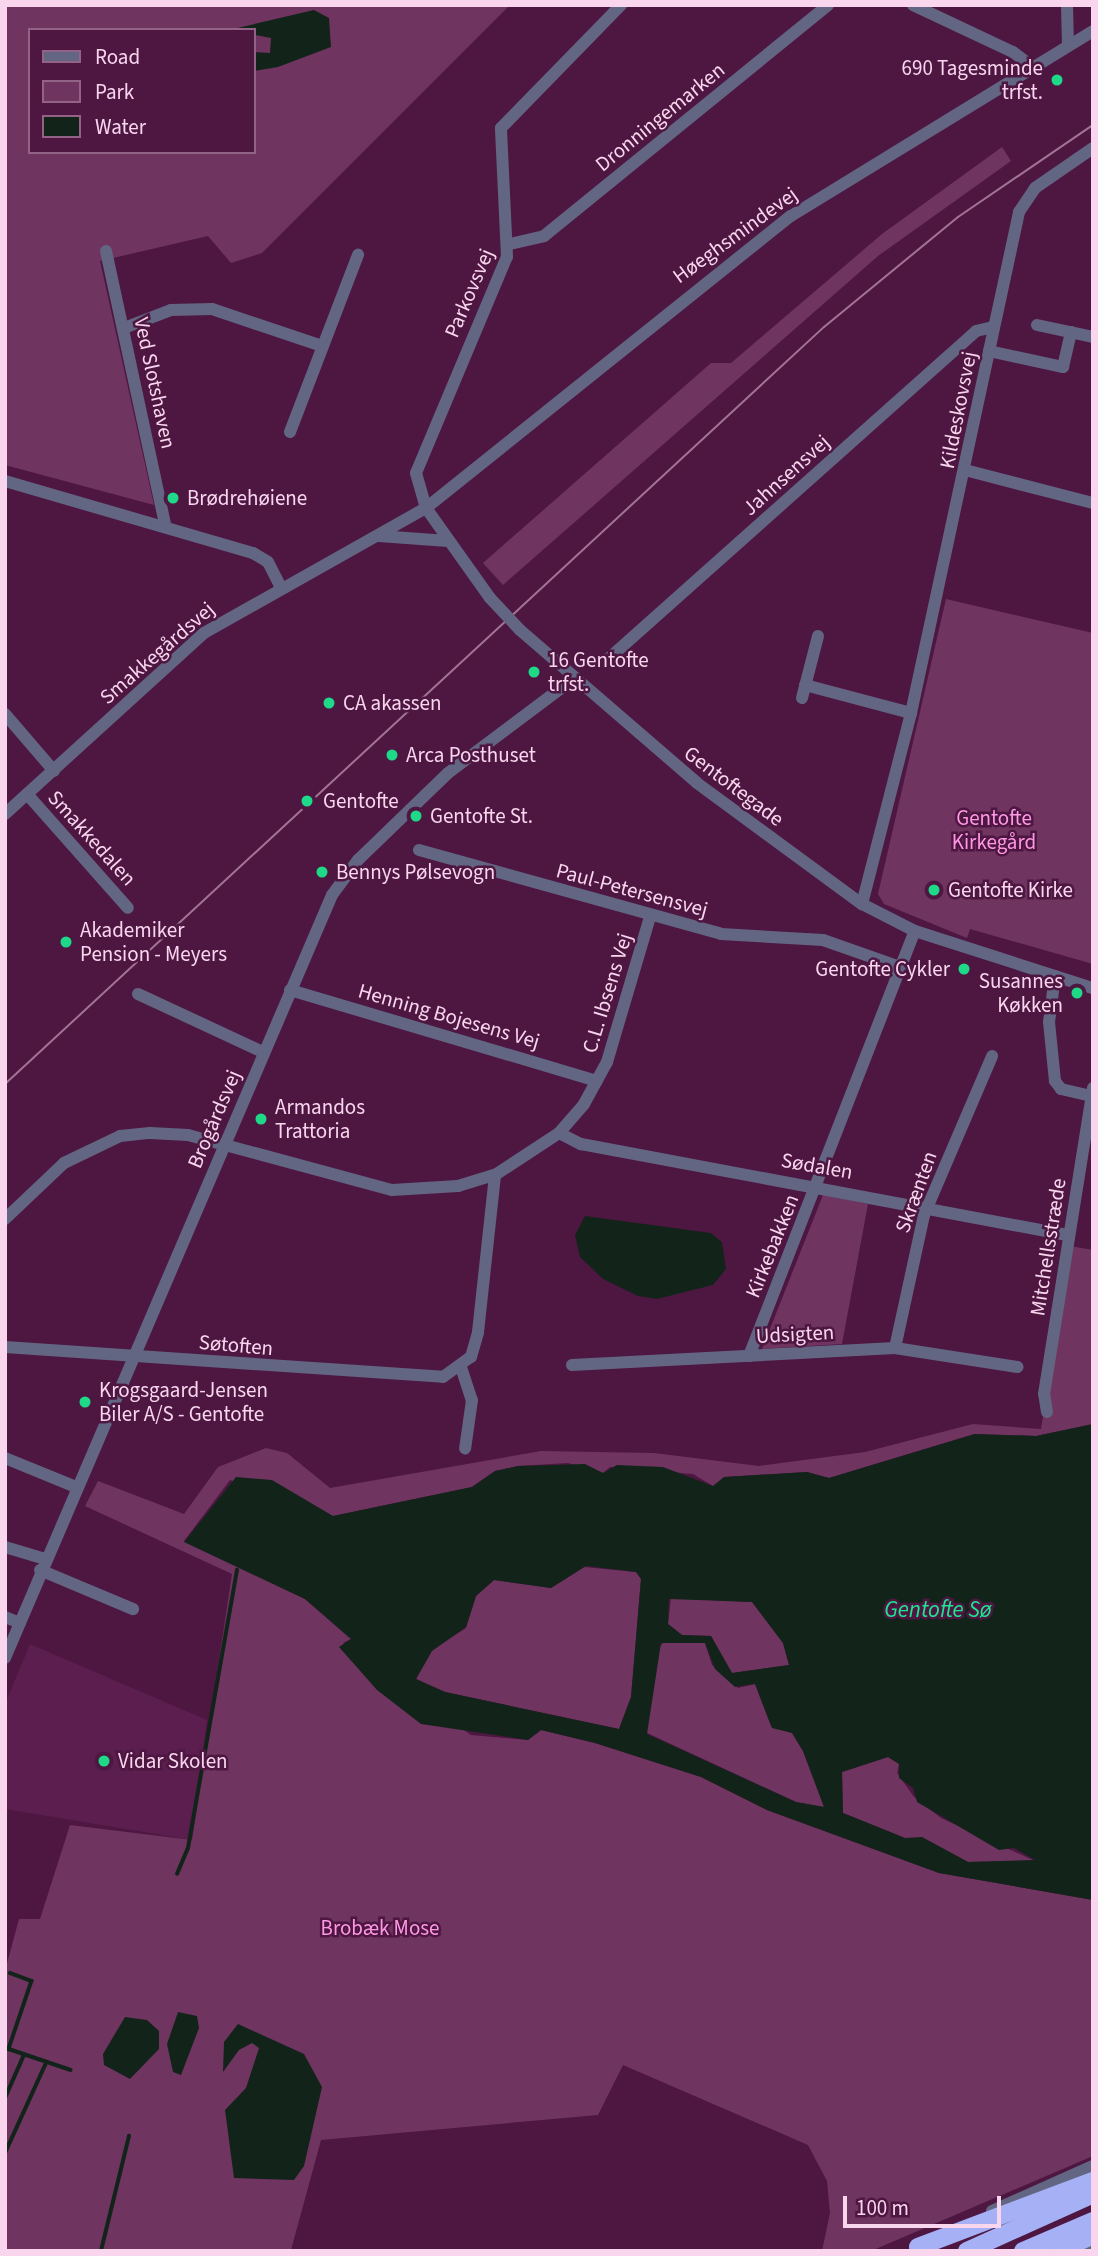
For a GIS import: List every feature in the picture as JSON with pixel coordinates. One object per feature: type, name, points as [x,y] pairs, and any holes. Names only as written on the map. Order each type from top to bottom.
[{"type":"highway","points":[[914,2249],[1093,2181]]},
{"type":"highway","points":[[967,2251],[1093,2194]]},
{"type":"highway","points":[[1023,2251],[1093,2221]]},
{"type":"highway","points":[[1059,2251],[1093,2235]]},
{"type":"street","name":"Parkovsvej","points":[[426,508],[416,473],[510,244],[498,161],[501,128],[621,5]]},
{"type":"street","name":"Dronningemarken","points":[[510,244],[544,236],[828,5]]},
{"type":"street","points":[[913,5],[1013,51],[1033,67]]},
{"type":"street","points":[[1067,5],[1069,45]]},
{"type":"street","name":"Høeghsmindevej","points":[[426,508],[791,216],[1093,31]]},
{"type":"street","name":"Kildeskovsvej","points":[[862,904],[911,713],[1023,202],[1093,148]]},
{"type":"street","name":"Ved Slotshaven","points":[[106,251],[165,524]]},
{"type":"street","points":[[290,432],[319,345],[358,255]]},
{"type":"street","points":[[124,328],[171,310],[212,309],[319,345]]},
{"type":"street","points":[[1037,325],[1093,337]]},
{"type":"street","name":"Jahnsensvej","points":[[607,660],[976,331],[994,327]]},
{"type":"street","points":[[989,351],[1063,367],[1070,332]]},
{"type":"street","points":[[965,470],[1091,499]]},
{"type":"street","points":[[5,481],[165,524],[253,552],[268,562],[281,587]]},
{"type":"street","name":"Smakkegårdsvej","points":[[5,814],[204,633],[281,587],[379,536],[426,508]]},
{"type":"street","name":"Gentoftegade","points":[[426,508],[490,598],[573,680],[697,783],[862,904],[915,931],[1093,988]]},
{"type":"street","points":[[379,536],[447,541]]},
{"type":"street","points":[[818,636],[804,691],[911,713]]},
{"type":"street","name":"Brogårdsvej","points":[[5,1657],[332,895],[358,860],[449,773],[573,680]]},
{"type":"street","points":[[5,714],[54,771]]},
{"type":"street","name":"Smakkedalen","points":[[27,794],[128,908]]},
{"type":"street","name":"Paul-Petersensvej","points":[[419,850],[650,917],[741,938],[840,943],[900,967]]},
{"type":"street","name":"C.L. Ibsens Vej","points":[[5,1219],[64,1163],[120,1136],[188,1135],[392,1190],[458,1186],[495,1175],[559,1133],[597,1081],[650,917]]},
{"type":"street","name":"Kirkebakken","points":[[749,1356],[915,931]]},
{"type":"street","points":[[1055,976],[1049,1022],[1055,1081],[1061,1089],[1092,1092]]},
{"type":"street","name":"Henning Bojesens Vej","points":[[290,990],[597,1081]]},
{"type":"street","points":[[138,994],[263,1052]]},
{"type":"street","name":"Skrænten","points":[[895,1348],[928,1206],[992,1056]]},
{"type":"street","name":"Mitchellsstræde","points":[[1047,1412],[1044,1394],[1092,1092]]},
{"type":"street","name":"Sødalen","points":[[559,1133],[581,1144],[817,1185],[1069,1236]]},
{"type":"street","points":[[465,1449],[472,1400],[461,1367],[478,1332],[495,1175]]},
{"type":"street","name":"Søtoften","points":[[5,1347],[418,1380],[461,1367]]},
{"type":"street","name":"Udsigten","points":[[572,1366],[895,1348],[1018,1367]]},
{"type":"street","points":[[5,1458],[76,1487]]},
{"type":"street","points":[[5,1547],[133,1609]]},
{"type":"street","points":[[5,1617],[20,1623]]},
{"type":"street","points":[[914,2249],[1093,2166]]},
{"type":"street","points":[[1080,2251],[1093,2245]]},
{"type":"shaded area","name":"Vidar Skolen","points":[[30,1644],[207,1720],[192,1840],[5,1809],[5,1704]]},
{"type":"green space","points":[[5,5],[510,5],[262,253],[231,263],[208,236],[100,261],[154,505],[5,465]]},
{"type":"green space","points":[[1002,147],[1011,161],[878,256],[503,585],[483,563],[711,363],[731,363],[882,234]]},
{"type":"green space","name":"Gentofte Kirkegård","points":[[946,599],[1093,633],[1093,964],[970,929],[967,938],[884,904],[878,894]]},
{"type":"green space","points":[[823,1195],[868,1204],[842,1344],[762,1349]]},
{"type":"green space","name":"Brobæk Mose","points":[[1070,1246],[1093,1250],[1093,1424],[1036,1436],[974,1434],[829,1478],[807,1472],[725,1477],[713,1486],[693,1474],[610,1467],[603,1473],[568,1463],[518,1466],[495,1471],[472,1487],[333,1516],[230,1480],[184,1541],[305,1599],[351,1639],[343,1643],[471,1735],[528,1740],[541,1730],[595,1743],[701,1777],[767,1810],[939,1873],[1093,1900],[1093,2156],[871,2251],[822,2251],[830,2213],[827,2181],[808,2145],[623,2065],[598,2115],[321,2140],[291,2250],[5,2251],[5,1971],[19,1919],[40,1919],[70,1825],[192,1840],[232,1574],[85,1506],[98,1481],[184,1514],[218,1467],[266,1448],[287,1453],[330,1488],[541,1451],[654,1453],[759,1466],[865,1452],[973,1424],[1041,1429]]},
{"type":"green space","points":[[584,1567],[636,1572],[641,1579],[631,1697],[619,1729],[445,1692],[416,1679],[432,1650],[466,1628],[476,1596],[494,1580],[551,1588]]},
{"type":"green space","points":[[671,1598],[752,1602],[783,1643],[789,1665],[732,1673],[711,1636],[682,1635],[668,1624]]},
{"type":"green space","points":[[664,1642],[705,1643],[712,1665],[738,1688],[755,1684],[771,1726],[792,1733],[803,1751],[824,1807],[796,1802],[645,1732],[656,1651]]},
{"type":"green space","points":[[888,1757],[899,1764],[897,1773],[914,1797],[941,1818],[1035,1861],[968,1862],[927,1840],[905,1838],[843,1813],[842,1772]]},
{"type":"water","points":[[314,10],[329,18],[331,47],[278,67],[256,71],[256,52],[270,53],[271,38],[256,35],[256,28],[238,28]]},
{"type":"water","points":[[585,1216],[711,1233],[722,1242],[726,1269],[713,1285],[657,1299],[638,1296],[603,1279],[580,1257],[575,1235]]},
{"type":"water","name":"Gentofte Sø","points":[[1093,1424],[1093,1900],[939,1873],[767,1810],[701,1777],[595,1743],[541,1730],[528,1740],[421,1724],[377,1690],[339,1647],[351,1639],[305,1599],[184,1542],[236,1477],[272,1480],[333,1516],[472,1487],[495,1471],[518,1466],[585,1464],[603,1473],[617,1465],[663,1467],[713,1486],[724,1477],[807,1472],[829,1478],[975,1434],[1036,1436]],"holes":[[[586,1566],[636,1572],[641,1579],[631,1697],[619,1729],[445,1692],[416,1679],[432,1651],[466,1627],[476,1596],[494,1580],[551,1588]],[[669,1599],[752,1602],[783,1643],[789,1665],[732,1673],[711,1636],[682,1635],[668,1624]],[[661,1643],[705,1643],[715,1669],[735,1687],[755,1684],[772,1728],[792,1733],[803,1751],[824,1807],[796,1802],[647,1734]],[[888,1757],[899,1764],[899,1778],[913,1788],[917,1802],[999,1850],[1014,1848],[1035,1860],[968,1862],[922,1837],[905,1838],[843,1813],[842,1772]]]},
{"type":"water","points":[[178,2012],[197,2016],[199,2028],[181,2075],[173,2072],[167,2044]]},
{"type":"water","points":[[125,2017],[147,2020],[159,2031],[159,2049],[130,2079],[104,2065],[103,2054]]},
{"type":"water","points":[[238,2024],[304,2054],[322,2087],[304,2166],[294,2180],[234,2178],[225,2110],[246,2088],[259,2048],[252,2043],[239,2050],[223,2072],[224,2042]]},
{"type":"waterway","points":[[177,1874],[188,1848],[237,1570]]},
{"type":"waterway","points":[[10,1973],[32,1981],[9,2049],[71,2070]]},
{"type":"waterway","points":[[5,2098],[24,2055]]},
{"type":"waterway","points":[[5,2153],[46,2063]]},
{"type":"waterway","points":[[101,2251],[129,2136]]},
{"type":"tram line","points":[[5,1084],[824,327],[958,217],[1093,125]]},
{"type":"place","name":"690 Tagesminde trfst.","points":[[1057,80]]},
{"type":"place","name":"Brødrehøiene","points":[[173,498]]},
{"type":"place","name":"16 Gentofte trfst.","points":[[534,672]]},
{"type":"place","name":"CA akassen","points":[[329,703]]},
{"type":"place","name":"Arca Posthuset","points":[[392,755]]},
{"type":"place","name":"Gentofte","points":[[307,801]]},
{"type":"place","name":"Gentofte St.","points":[[416,816]]},
{"type":"place","name":"Bennys Pølsevogn","points":[[322,872]]},
{"type":"place","name":"Gentofte Kirke","points":[[934,890]]},
{"type":"place","name":"Akademiker Pension - Meyers","points":[[66,942]]},
{"type":"place","name":"Gentofte Cykler","points":[[964,969]]},
{"type":"place","name":"Susannes Køkken","points":[[1077,993]]},
{"type":"place","name":"Armandos Trattoria","points":[[261,1119]]},
{"type":"place","name":"Krogsgaard-Jensen Biler A/S - Gentofte","points":[[85,1402]]},
{"type":"place","name":"Vidar Skolen","points":[[104,1761]]}]
